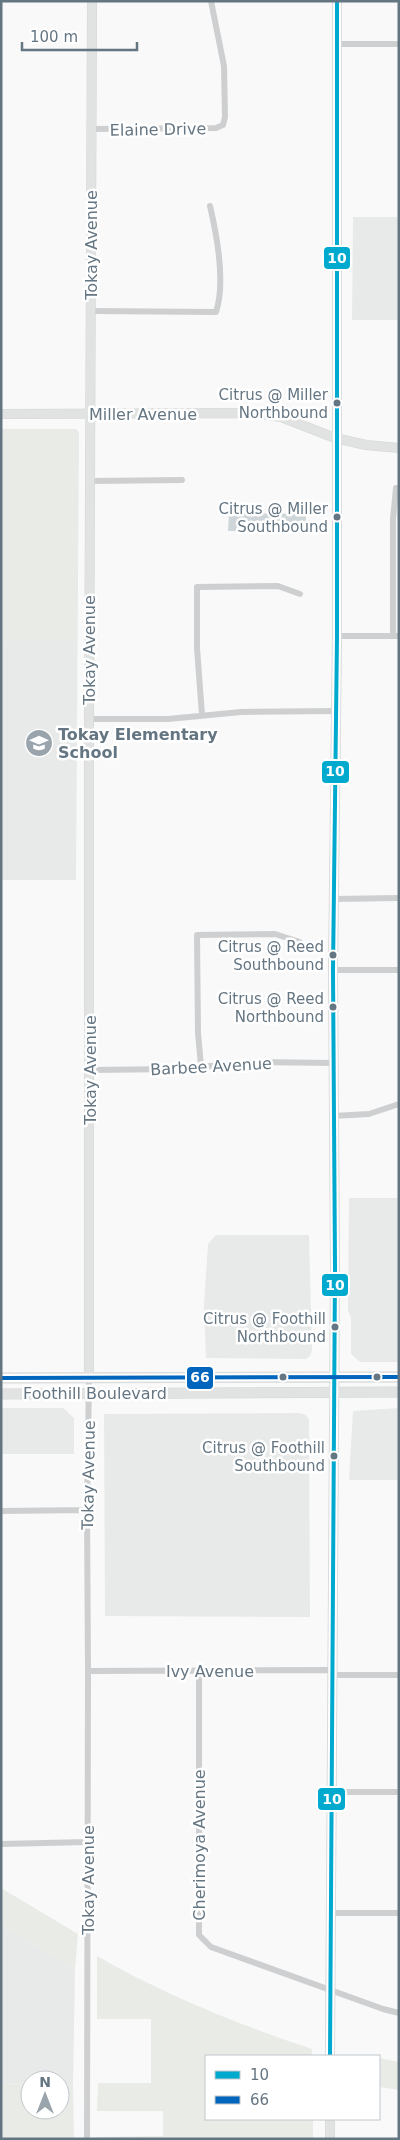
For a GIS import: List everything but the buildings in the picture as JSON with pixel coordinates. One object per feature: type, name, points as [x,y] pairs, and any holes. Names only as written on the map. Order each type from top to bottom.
[{"type":"main road","name":"Tokay Avenue","points":[[89,1378],[92,1]]},
{"type":"main road","points":[[330,2055],[334,1392],[333,970],[337,636],[337,1]]},
{"type":"main road","name":"Miller Avenue","points":[[1,414],[254,413],[281,417],[336,438],[366,445],[399,448]]},
{"type":"main road","name":"Foothill Boulevard","points":[[1,1378],[399,1378]]},
{"type":"main road","name":"Foothill Boulevard","points":[[1,1394],[399,1392]]},
{"type":"main road","points":[[330,2120],[330,2139]]},
{"type":"street","name":"Elaine Drive","points":[[91,129],[216,128],[223,124],[225,118],[224,66],[211,1]]},
{"type":"street","points":[[337,44],[399,44]]},
{"type":"street","points":[[91,311],[216,312],[220,302],[219,258],[210,206]]},
{"type":"street","points":[[90,481],[182,480]]},
{"type":"street","points":[[337,636],[396,636],[393,519],[396,488]]},
{"type":"street","points":[[202,716],[197,648],[197,587],[278,586],[300,594]]},
{"type":"street","points":[[89,719],[142,720],[241,712],[336,712]]},
{"type":"street","points":[[334,899],[399,898]]},
{"type":"street","points":[[201,1066],[198,1033],[197,935],[275,934],[300,942]]},
{"type":"street","points":[[333,970],[399,970]]},
{"type":"street","name":"Barbee Avenue","points":[[90,1070],[177,1069],[255,1062],[333,1062]]},
{"type":"street","points":[[334,1116],[369,1114],[399,1104]]},
{"type":"street","name":"Tokay Avenue","points":[[87,2139],[87,1510],[89,1378]]},
{"type":"street","points":[[1,1511],[87,1510]]},
{"type":"street","name":"Ivy Avenue","points":[[88,1671],[332,1672],[399,1675]]},
{"type":"street","name":"Cherimoya Avenue","points":[[199,1671],[199,1936],[211,1947],[382,2009],[399,2012]]},
{"type":"street","points":[[332,1792],[399,1792]]},
{"type":"street","points":[[1,1844],[88,1842]]},
{"type":"street","points":[[331,1913],[399,1913]]},
{"type":"shaded area","points":[[353,217],[399,217],[399,320],[352,320]]},
{"type":"shaded area","points":[[1,429],[76,429],[79,433],[76,880],[1,880]]},
{"type":"shaded area","points":[[1,430],[75,430],[78,433],[77,641],[1,641]]},
{"type":"shaded area","points":[[229,513],[306,514],[306,531],[228,531]]},
{"type":"shaded area","points":[[349,1198],[399,1198],[399,1362],[360,1362],[351,1354],[351,1317],[348,1311]]},
{"type":"shaded area","points":[[216,1235],[309,1235],[312,1350],[310,1356],[306,1359],[206,1358],[204,1304],[208,1244]]},
{"type":"shaded area","points":[[1,1408],[63,1408],[74,1418],[74,1454],[1,1454]]},
{"type":"shaded area","points":[[399,1408],[399,1480],[349,1480],[353,1411]]},
{"type":"shaded area","points":[[299,1413],[306,1415],[309,1420],[310,1617],[105,1616],[104,1414]]},
{"type":"shaded area","points":[[1,1888],[78,1934],[75,1969],[1,1925]]},
{"type":"shaded area","points":[[1,1925],[75,1969],[73,2084],[70,2084],[70,2070],[20,2070],[20,2084],[1,2083]]},
{"type":"shaded area","points":[[97,1956],[202,2008],[312,2049],[312,2055],[205,2055],[205,2120],[313,2120],[313,2139],[97,2139],[97,2137],[163,2136],[163,2111],[97,2111],[98,2083],[151,2083],[151,2019],[97,2019]]},
{"type":"shaded area","points":[[380,2058],[399,2062],[399,2090],[380,2087]]},
{"type":"shaded area","points":[[1,2083],[20,2084],[20,2120],[70,2120],[70,2084],[73,2084],[74,2139],[1,2139]]},
{"type":"transit line","name":"10","points":[[330,2055],[335,1267],[333,970],[337,636],[337,1]]},
{"type":"transit line","name":"66","points":[[1,1378],[399,1377]]},
{"type":"place","name":"Citrus @ Miller Northbound","points":[[337,403]]},
{"type":"place","name":"Citrus @ Miller Southbound","points":[[337,517]]},
{"type":"place","name":"Tokay Elementary School","points":[[39,743]]},
{"type":"place","name":"Citrus @ Reed Southbound","points":[[333,955]]},
{"type":"place","name":"Citrus @ Reed Northbound","points":[[333,1007]]},
{"type":"place","name":"Citrus @ Foothill Northbound","points":[[335,1327]]},
{"type":"place","name":"Citrus @ Foothill Southbound","points":[[334,1456]]}]
